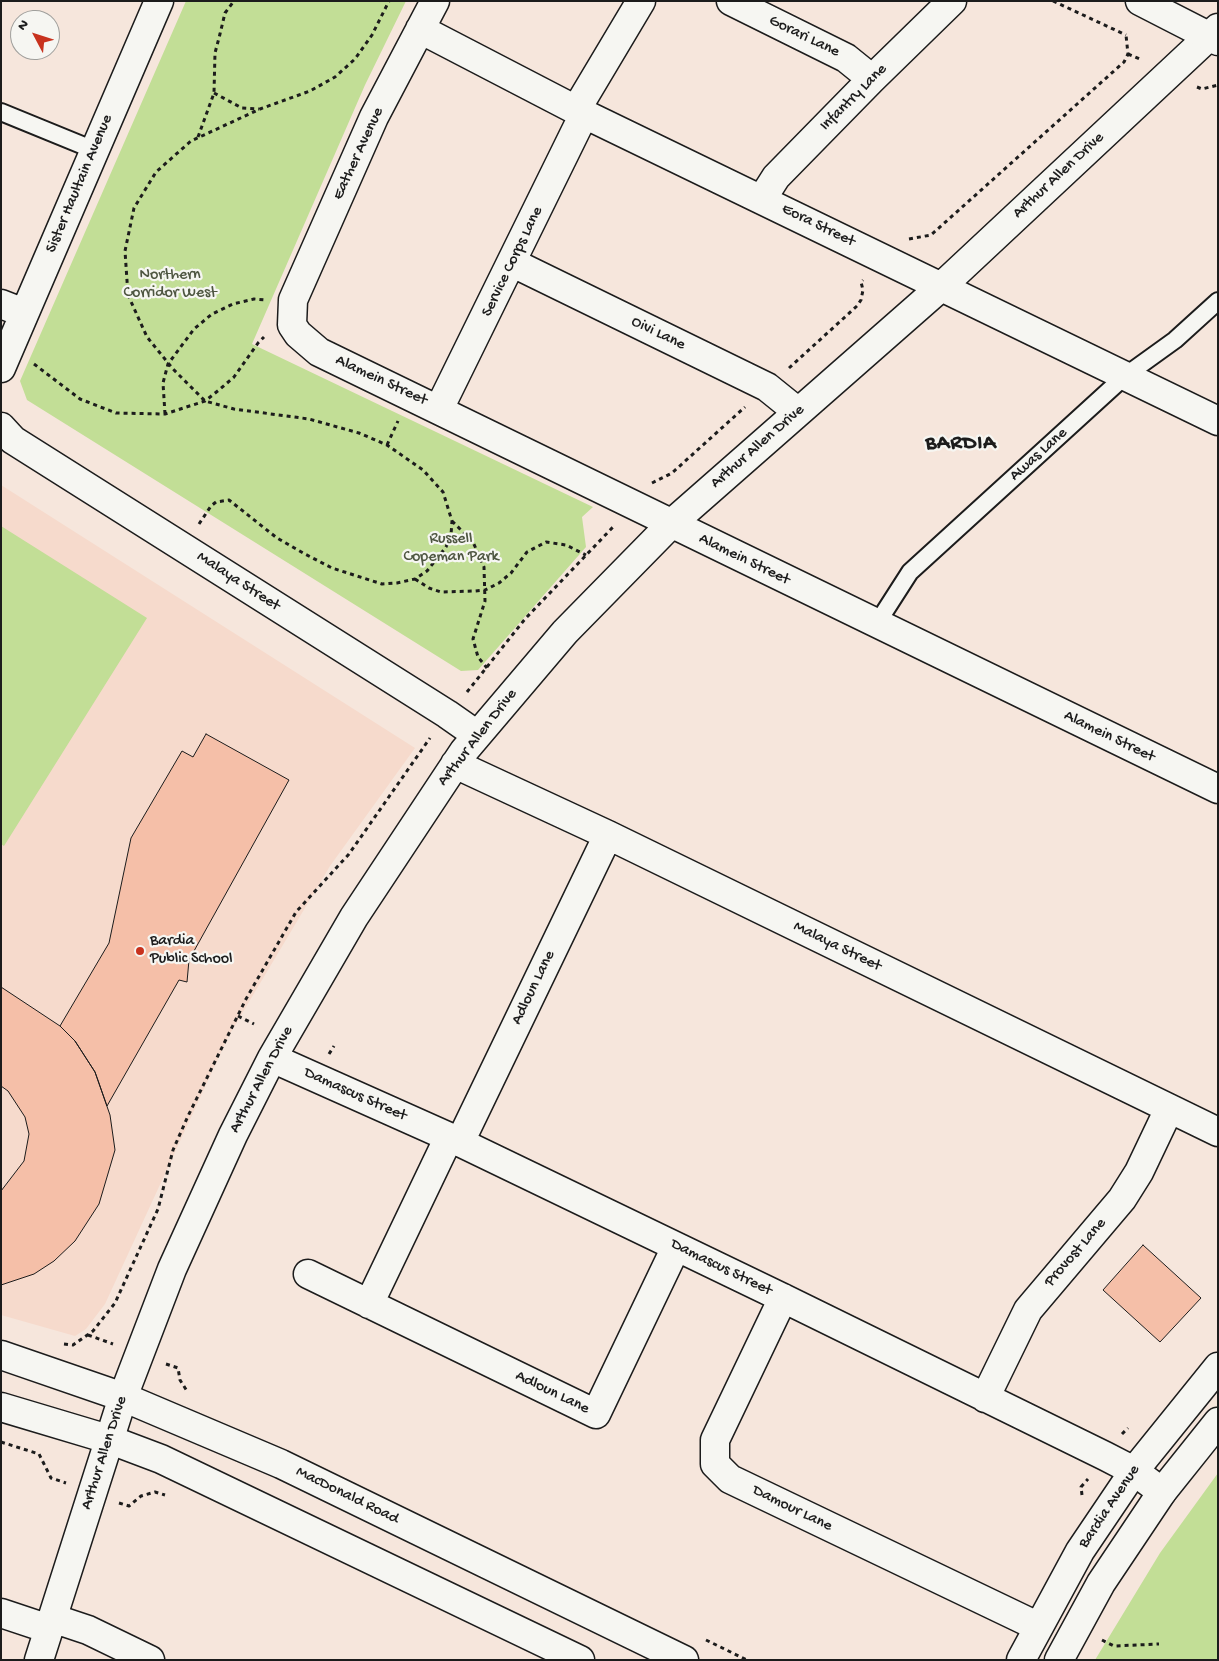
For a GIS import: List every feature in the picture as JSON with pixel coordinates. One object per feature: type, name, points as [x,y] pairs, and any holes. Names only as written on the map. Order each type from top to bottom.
[{"type":"street","name":"Sister Haultain Avenue","points":[[4,360],[13,309],[94,150],[160,1]]},
{"type":"street","name":"Eather Avenue","points":[[292,306],[374,117],[435,1]]},
{"type":"street","name":"Service Corps Lane","points":[[439,409],[512,263],[580,112],[641,1]]},
{"type":"street","name":"Gorari Lane","points":[[731,1],[846,58],[872,79]]},
{"type":"street","name":"Infantry Lane","points":[[762,200],[776,177],[952,1]]},
{"type":"street","points":[[1140,1],[1215,35]]},
{"type":"street","name":"Eora Street","points":[[420,29],[580,112],[1218,420]]},
{"type":"street","name":"Arthur Allen Drive","points":[[39,1660],[108,1439],[123,1397],[172,1269],[232,1134],[272,1058],[354,917],[455,764],[476,735],[565,632],[671,524],[942,286],[1215,35]]},
{"type":"street","name":"Oivi Lane","points":[[512,263],[768,387],[798,412]]},
{"type":"street","name":"Alamein Street","points":[[292,306],[292,325],[308,344],[876,625],[1218,789]]},
{"type":"street","name":"Malaya Street","points":[[1,427],[13,440],[447,714],[476,735]]},
{"type":"street","name":"Malaya Street","points":[[455,764],[608,835],[1169,1109],[1216,1127]]},
{"type":"street","name":"Adloun Lane","points":[[369,1304],[608,835]]},
{"type":"street","name":"Damascus Street","points":[[272,1058],[454,1139],[783,1298],[1134,1471],[1162,1492]]},
{"type":"street","name":"Provost Lane","points":[[985,1398],[1028,1310],[1122,1199],[1139,1172],[1169,1109]]},
{"type":"street","name":"Adloun Lane","points":[[308,1274],[596,1414],[676,1247]]},
{"type":"street","name":"Damour Lane","points":[[783,1298],[715,1440],[715,1464],[730,1479],[1038,1626]]},
{"type":"street","name":"MacDonald Road","points":[[1,1355],[123,1397],[281,1464],[684,1660]]},
{"type":"street","name":"Bardia Avenue","points":[[1021,1660],[1080,1552],[1134,1471],[1182,1409],[1218,1367]]},
{"type":"street","points":[[1,1407],[108,1439],[161,1459],[580,1660]]},
{"type":"street","points":[[1059,1660],[1102,1583],[1162,1492],[1218,1422]]},
{"type":"street","points":[[1,1612],[50,1624],[88,1630],[150,1660]]},
{"type":"lane","points":[[1,112],[94,150]]},
{"type":"lane","name":"Awas Lane","points":[[876,625],[910,572],[1125,376],[1175,340],[1218,301]]},
{"type":"path","points":[[184,548],[210,506],[216,502],[229,500],[276,538],[332,568],[382,584],[415,579],[427,571],[446,547],[451,535],[452,521],[443,492],[423,470],[387,445],[359,433],[309,419],[234,410],[205,401],[168,364],[147,337],[128,295],[125,251],[134,208],[156,172],[191,141],[260,109],[310,91],[334,77],[355,59],[372,35],[389,1]]},
{"type":"path","points":[[912,237],[932,235],[1124,62],[1128,54],[1126,35],[1053,1]]},
{"type":"path","points":[[198,138],[214,93],[215,53],[225,13],[232,2]]},
{"type":"path","points":[[1202,89],[1218,85]]},
{"type":"path","points":[[214,93],[242,108],[260,109]]},
{"type":"path","points":[[165,414],[163,383],[168,364],[194,329],[212,314],[232,304],[254,299],[292,306]]},
{"type":"path","points":[[4,360],[29,359],[80,399],[116,413],[165,414],[205,401],[234,377],[264,337]]},
{"type":"path","points":[[452,521],[469,537],[479,553],[484,567],[485,590],[482,613],[473,639],[478,657],[487,668]]},
{"type":"path","points":[[415,579],[429,588],[441,592],[460,593],[485,590],[511,574],[527,552],[546,542],[566,545],[586,555]]},
{"type":"path","points":[[238,1016],[254,1024]]},
{"type":"path","points":[[73,1345],[88,1335]]},
{"type":"path","points":[[1,1442],[39,1454],[51,1478]]},
{"type":"path","points":[[1097,1638],[1114,1646],[1159,1644]]},
{"type":"shaded area","name":"Bardia Public School","points":[[1,485],[415,748],[330,866],[228,1037],[105,1304],[86,1329],[75,1336],[1,1315]]},
{"type":"green space","points":[[186,1],[406,1],[365,85],[252,344],[593,507],[582,517],[586,547],[478,670],[461,671],[27,400],[20,381]]},
{"type":"green space","points":[[1,526],[147,618],[4,846],[1,844]]},
{"type":"green space","points":[[1218,1473],[1218,1660],[1095,1660],[1160,1553]]},
{"type":"building","points":[[206,734],[289,780],[189,960],[187,982],[179,980],[107,1106],[95,1072],[75,1041],[60,1026],[109,943],[131,838],[182,751],[193,757]]},
{"type":"building","points":[[1,987],[60,1026],[75,1041],[95,1072],[110,1115],[115,1150],[99,1204],[75,1241],[54,1261],[34,1274],[1,1285],[1,1191],[24,1161],[29,1134],[25,1117],[8,1091],[1,1086]]},
{"type":"building","points":[[1143,1245],[1201,1298],[1160,1342],[1103,1290]]},
{"type":"place","name":"Bardia Public School","points":[[140,951]]},
{"type":"district","name":"BARDIA","points":[[961,445]]},
{"type":"park label","name":"Northern Corridor West","points":[[170,285]]},
{"type":"park label","name":"Russell Copeman Park","points":[[451,549]]}]
